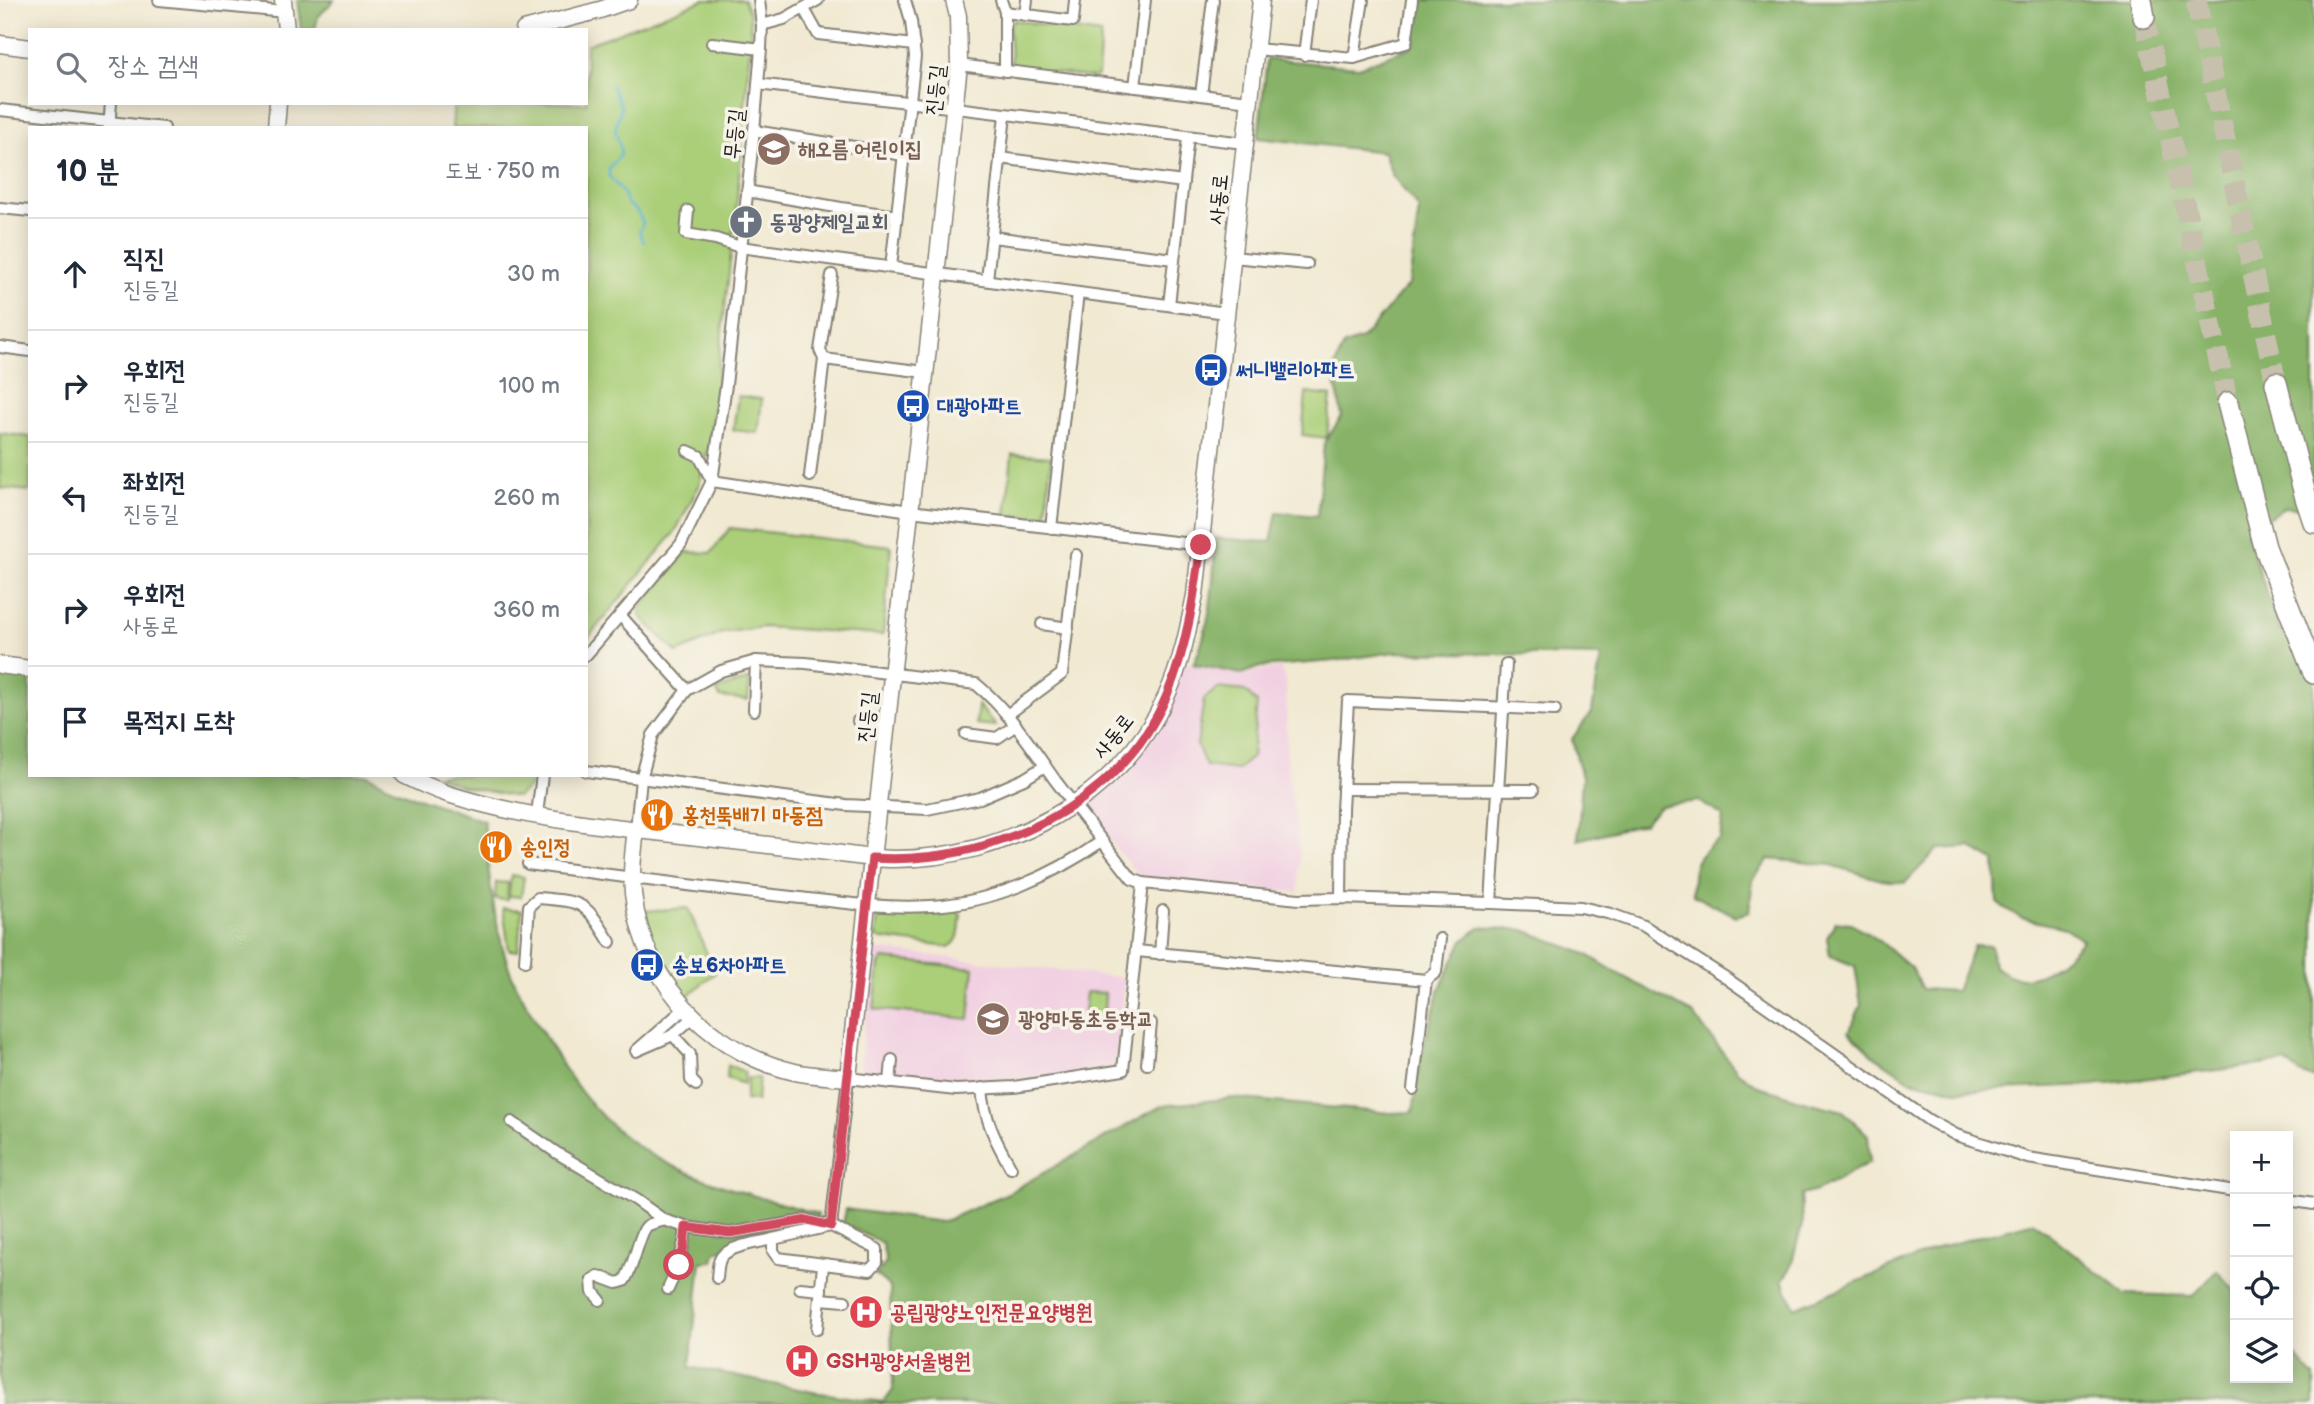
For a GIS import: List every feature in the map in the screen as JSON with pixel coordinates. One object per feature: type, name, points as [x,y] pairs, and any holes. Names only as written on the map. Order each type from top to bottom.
[{"type":"highway","points":[[2276,383],[2314,522]]},
{"type":"highway","points":[[2228,402],[2265,547],[2314,673]]},
{"type":"street","points":[[159,0],[284,6],[286,28]]},
{"type":"street","points":[[531,28],[629,0]]},
{"type":"street","points":[[762,25],[784,19],[818,0]]},
{"type":"street","points":[[891,267],[914,45],[905,0]]},
{"type":"street","name":"진등길","points":[[831,1226],[959,65],[958,16],[954,0]]},
{"type":"street","points":[[1001,0],[1005,12],[1005,71]]},
{"type":"street","points":[[1026,15],[1027,0]]},
{"type":"street","points":[[1005,12],[1073,21],[1075,0]]},
{"type":"street","points":[[1135,87],[1145,0]]},
{"type":"street","points":[[1201,95],[1213,0]]},
{"type":"street","name":"사동로","points":[[409,777],[446,793],[505,809],[636,829],[872,858],[916,859],[987,847],[1031,829],[1074,806],[1123,763],[1166,697],[1189,627],[1201,545],[1261,0]]},
{"type":"street","points":[[1304,55],[1311,0]]},
{"type":"street","points":[[1354,58],[1363,0]]},
{"type":"street","points":[[1255,49],[1354,58],[1406,43],[1412,0]]},
{"type":"street","name":"무등길","points":[[588,653],[681,544],[712,481],[726,385],[754,131],[761,49],[760,2]]},
{"type":"street","points":[[804,9],[818,34],[914,45]]},
{"type":"street","points":[[712,43],[761,49]]},
{"type":"street","points":[[0,44],[28,48]]},
{"type":"street","points":[[959,65],[1250,101]]},
{"type":"street","points":[[758,84],[1244,143]]},
{"type":"street","points":[[109,125],[111,105]]},
{"type":"street","points":[[276,126],[278,105]]},
{"type":"street","points":[[0,110],[54,122],[133,126]]},
{"type":"street","points":[[987,280],[1005,115]]},
{"type":"street","points":[[754,131],[904,155]]},
{"type":"street","points":[[1169,305],[1188,137]]},
{"type":"street","points":[[1000,158],[1183,182]]},
{"type":"street","points":[[747,191],[897,216]]},
{"type":"street","points":[[0,208],[28,211]]},
{"type":"street","points":[[688,211],[686,234],[716,239],[740,247],[1226,313]]},
{"type":"street","points":[[992,237],[1174,259]]},
{"type":"street","points":[[1233,257],[1307,264]]},
{"type":"street","points":[[810,476],[824,359],[820,350],[832,275]]},
{"type":"street","points":[[1051,528],[1078,293]]},
{"type":"street","points":[[0,347],[28,351]]},
{"type":"street","points":[[824,359],[925,372]]},
{"type":"street","points":[[688,451],[699,456],[712,481],[910,511],[1201,545]]},
{"type":"street","points":[[1007,715],[1062,674],[1076,555]]},
{"type":"street","points":[[620,615],[687,690]]},
{"type":"street","points":[[1042,624],[1068,628]]},
{"type":"street","points":[[754,710],[756,661]]},
{"type":"street","points":[[1143,883],[1123,1070],[1014,1087],[956,1090],[796,1072],[766,1063],[717,1038],[689,1013],[656,970],[645,945],[632,878],[641,779],[653,735],[687,690],[721,671],[756,661],[806,663],[976,684],[991,696],[1016,725],[1074,806],[1132,879],[1143,883],[1299,899],[1341,898],[1581,907],[1611,914],[1644,926],[1726,978],[1930,1121],[1956,1135],[2028,1158],[2230,1190]]},
{"type":"street","points":[[1491,903],[1506,664]]},
{"type":"street","points":[[0,665],[28,669]]},
{"type":"street","points":[[1341,898],[1348,701],[1555,710]]},
{"type":"street","points":[[858,721],[887,724]]},
{"type":"street","points":[[966,734],[997,738],[1016,725]]},
{"type":"street","points":[[588,771],[878,808],[927,809],[980,798],[1024,779],[1045,766]]},
{"type":"street","points":[[537,814],[542,777]]},
{"type":"street","points":[[1343,789],[1533,790]]},
{"type":"street","points":[[528,864],[867,905],[930,906],[1009,891],[1080,856],[1102,841]]},
{"type":"street","points":[[525,961],[529,906],[538,898],[574,901],[590,911],[610,942]]},
{"type":"street","points":[[1160,954],[1163,911]]},
{"type":"street","points":[[1137,951],[1426,980],[1436,972],[1440,939]]},
{"type":"street","points":[[1413,1088],[1426,980]]},
{"type":"street","points":[[689,1013],[673,1035],[636,1051],[689,1013]]},
{"type":"street","points":[[1129,1021],[1151,1023],[1147,1064]]},
{"type":"street","points":[[673,1035],[690,1054],[691,1080],[696,1084]]},
{"type":"street","points":[[890,1083],[892,1060]]},
{"type":"street","points":[[982,1088],[983,1109],[992,1134],[1012,1168]]},
{"type":"street","points":[[512,1122],[664,1220],[686,1227],[730,1233],[807,1220],[831,1226],[877,1249],[877,1262],[870,1270],[778,1258],[773,1251],[773,1239]]},
{"type":"street","points":[[2293,1201],[2314,1204]]},
{"type":"street","points":[[600,1300],[593,1292],[592,1280],[598,1276],[617,1283],[624,1281],[632,1271],[641,1237],[647,1227],[664,1220]]},
{"type":"street","points":[[717,1278],[719,1262],[723,1255],[733,1250],[831,1226]]},
{"type":"street","points":[[668,1289],[679,1265],[686,1227]]},
{"type":"street","points":[[817,1329],[823,1265]]},
{"type":"street","points":[[800,1288],[845,1301]]},
{"type":"shaded area","points":[[1185,663],[1241,676],[1280,668],[1286,680],[1287,765],[1300,855],[1298,892],[1141,878],[1081,807],[1132,764]]},
{"type":"shaded area","name":"광양마동초등학교","points":[[873,949],[1125,978],[1115,1065],[1111,1068],[1051,1077],[956,1086],[866,1075],[860,1068]]},
{"type":"green space","points":[[297,0],[334,0],[318,17],[315,28],[301,28]]},
{"type":"green space","points":[[704,0],[744,0],[750,14],[751,35],[737,201],[710,441],[699,486],[675,532],[588,638],[588,126],[452,126],[454,105],[588,105],[588,44]]},
{"type":"green space","points":[[1420,0],[2314,0],[2314,510],[2284,507],[2246,533],[2280,631],[2314,646],[2314,1079],[2285,1062],[2092,1085],[1957,1091],[1910,1080],[1873,1055],[1849,1032],[1861,1005],[1855,966],[1830,956],[1827,938],[1835,922],[1851,923],[1880,941],[1911,968],[1922,989],[1956,991],[1974,945],[1991,946],[1994,967],[2012,976],[2025,978],[2053,967],[2083,940],[2065,928],[2021,918],[1997,903],[1995,862],[1970,847],[1938,849],[1905,883],[1881,880],[1831,865],[1769,859],[1753,880],[1749,912],[1736,916],[1693,895],[1696,862],[1705,850],[1720,839],[1723,816],[1698,801],[1660,806],[1644,823],[1578,840],[1582,778],[1572,739],[1592,711],[1601,656],[1395,652],[1334,661],[1260,667],[1241,674],[1193,664],[1208,619],[1216,538],[1271,542],[1277,512],[1317,516],[1324,443],[1342,416],[1333,370],[1344,345],[1362,339],[1409,284],[1419,209],[1392,175],[1384,152],[1258,138],[1267,59],[1359,67],[1413,46]]},
{"type":"green space","points":[[1014,20],[1101,34],[1098,75],[1093,78],[1014,67],[1011,61],[1009,25]]},
{"type":"green space","points":[[1306,393],[1331,396],[1327,438],[1302,435]]},
{"type":"green space","points":[[738,396],[762,399],[758,433],[733,430]]},
{"type":"green space","points":[[0,433],[28,437],[28,491],[0,488]]},
{"type":"green space","points":[[1012,454],[1051,457],[1046,518],[1006,515]]},
{"type":"green space","points":[[730,528],[891,546],[883,635],[763,627],[722,633],[677,653],[640,616],[640,608],[686,552],[711,553]]},
{"type":"green space","points":[[0,674],[28,678],[28,777],[372,777],[398,791],[484,821],[495,914],[509,968],[550,1045],[588,1100],[618,1131],[676,1168],[818,1214],[817,1218],[715,1252],[713,1261],[701,1262],[690,1367],[813,1392],[884,1402],[893,1390],[890,1287],[876,1275],[886,1262],[882,1243],[843,1224],[846,1209],[942,1222],[1008,1193],[1161,1106],[1233,1098],[1390,1113],[1413,1112],[1420,1059],[1440,988],[1462,942],[1480,927],[1524,930],[1586,954],[1692,1013],[1738,1072],[1758,1086],[1843,1111],[1868,1135],[1870,1162],[1817,1191],[1801,1195],[1803,1221],[1790,1269],[1782,1280],[1795,1308],[1940,1247],[2034,1222],[2125,1294],[2193,1296],[2217,1271],[2230,1285],[2230,1383],[2293,1383],[2293,1354],[2314,1377],[2314,1404],[0,1404]]},
{"type":"green space","points":[[750,679],[748,700],[720,697],[716,690]]},
{"type":"green space","points":[[1218,688],[1245,691],[1257,703],[1252,757],[1237,770],[1206,766],[1197,745],[1204,699]]},
{"type":"green space","points":[[978,705],[996,726],[976,724]]},
{"type":"green space","points":[[440,777],[531,777],[529,787],[517,797],[462,786]]},
{"type":"green space","points":[[511,875],[524,877],[521,897],[509,896]]},
{"type":"green space","points":[[496,882],[508,883],[507,900],[495,899]]},
{"type":"green space","points":[[503,908],[522,910],[518,951],[509,950]]},
{"type":"green space","points":[[688,908],[715,973],[684,999],[659,958],[645,911]]},
{"type":"green space","points":[[954,909],[961,915],[959,929],[955,942],[948,947],[875,938],[880,913]]},
{"type":"green space","points":[[883,959],[974,968],[969,1019],[874,1009],[879,964]]},
{"type":"green space","points":[[1086,992],[1105,993],[1104,1014],[1084,1013]]},
{"type":"green space","points":[[728,1065],[745,1072],[743,1084],[727,1078]]},
{"type":"green space","points":[[747,1078],[759,1078],[757,1101],[745,1100]]},
{"type":"waterway","points":[[611,85],[621,107],[615,130],[621,150],[618,158],[609,167],[609,176],[623,193],[627,204],[637,211],[643,223],[639,232],[644,242]]},
{"type":"tunnel","points":[[2196,0],[2276,383]]},
{"type":"tunnel","points":[[2144,17],[2228,403]]},
{"type":"place","name":"해오름 어린이집","points":[[774,149]]},
{"type":"place","name":"동광양제일교회","points":[[746,222]]},
{"type":"place","name":"써니밸리아파트","points":[[1211,370]]},
{"type":"place","name":"대광아파트","points":[[913,406]]},
{"type":"place","name":"홍천뚝배기 마동점","points":[[657,815]]},
{"type":"place","name":"송인정","points":[[496,847]]},
{"type":"place","name":"송보6차아파트","points":[[647,965]]},
{"type":"place","name":"광양마동초등학교","points":[[993,1019]]},
{"type":"place","name":"공립광양노인전문요양병원","points":[[866,1312]]},
{"type":"place","name":"GSH광양서울병원","points":[[802,1361]]},
{"type":"route","points":[[679,1265],[686,1227],[730,1233],[807,1220],[831,1226],[872,858],[916,859],[987,847],[1031,829],[1074,806],[1123,763],[1155,717],[1173,678],[1189,627],[1201,545]]}]
